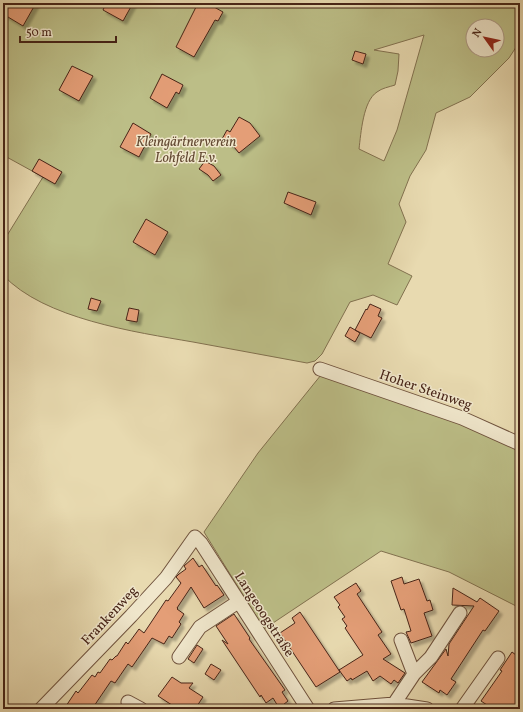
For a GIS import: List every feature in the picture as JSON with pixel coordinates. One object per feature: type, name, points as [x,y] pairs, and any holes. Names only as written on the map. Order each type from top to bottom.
[{"type":"street","name":"Hoher Steinweg","points":[[320,369],[462,418],[520,444]]},
{"type":"street","name":"Langeoogstraße","points":[[195,537],[201,543],[308,709]]},
{"type":"street","name":"Frankenweg","points":[[41,709],[166,578],[195,537]]},
{"type":"street","points":[[179,657],[200,627],[238,602]]},
{"type":"street","points":[[394,704],[414,674],[431,657],[460,613]]},
{"type":"street","points":[[401,640],[414,674]]},
{"type":"street","points":[[462,709],[498,658]]},
{"type":"street","points":[[128,702],[141,709]]},
{"type":"street","points":[[334,709],[394,704],[427,709]]},
{"type":"green space","name":"Kleingärtnerverein Lohfeld E.v.","points":[[3,3],[520,3],[520,41],[509,58],[470,97],[436,113],[426,150],[410,176],[399,204],[406,222],[388,264],[412,276],[397,305],[373,295],[350,302],[322,354],[315,361],[307,363],[118,328],[66,313],[42,303],[21,290],[3,275],[3,242],[43,177],[3,155]],"holes":[[[424,35],[397,130],[384,161],[359,149],[364,118],[369,102],[372,96],[377,92],[395,85],[398,71],[399,54],[374,50]]]},
{"type":"green space","points":[[325,370],[520,440],[520,608],[449,572],[381,551],[264,629],[204,532],[258,453]]},
{"type":"building","points":[[9,3],[36,3],[23,26],[3,14]]},
{"type":"building","points":[[106,3],[133,3],[123,21],[103,10]]},
{"type":"building","points":[[198,3],[207,3],[223,12],[218,21],[215,20],[194,57],[176,47]]},
{"type":"building","points":[[355,51],[366,54],[363,64],[352,60]]},
{"type":"building","points":[[72,66],[93,76],[79,101],[59,90]]},
{"type":"building","points":[[162,74],[183,85],[179,94],[176,92],[167,108],[150,98]]},
{"type":"building","points":[[239,117],[250,123],[260,136],[239,153],[234,147],[222,139],[227,130],[230,132]]},
{"type":"building","points":[[133,123],[151,134],[139,157],[120,147]]},
{"type":"building","points":[[39,159],[62,172],[55,184],[32,171]]},
{"type":"building","points":[[205,161],[214,166],[221,175],[213,181],[208,175],[199,169]]},
{"type":"building","points":[[288,192],[316,202],[311,215],[284,203]]},
{"type":"building","points":[[146,219],[168,232],[155,255],[133,242]]},
{"type":"building","points":[[91,298],[101,301],[97,311],[88,309]]},
{"type":"building","points":[[370,304],[381,309],[378,316],[382,318],[371,338],[355,330]]},
{"type":"building","points":[[129,308],[139,310],[137,322],[126,320]]},
{"type":"building","points":[[350,327],[360,333],[355,342],[345,336]]},
{"type":"building","points":[[193,558],[199,567],[202,565],[224,595],[204,608],[191,587],[177,608],[184,614],[179,622],[181,624],[172,638],[169,636],[164,644],[152,638],[132,667],[128,664],[115,683],[111,681],[92,709],[64,709],[76,691],[78,693],[92,675],[95,677],[98,672],[100,673],[110,659],[112,660],[117,656],[126,642],[128,644],[139,629],[144,633],[166,600],[168,601],[181,583],[176,577],[186,569],[184,566]]},
{"type":"building","points":[[402,577],[404,584],[419,579],[427,601],[430,600],[433,610],[424,613],[432,636],[411,643],[406,632],[411,631],[404,609],[401,610],[391,581]]},
{"type":"building","points":[[356,583],[361,591],[357,594],[382,632],[378,635],[391,654],[383,659],[405,673],[398,683],[394,680],[391,684],[380,676],[373,681],[367,671],[352,680],[351,678],[347,681],[339,670],[363,655],[345,628],[347,626],[342,619],[345,617],[338,607],[340,605],[334,597]]},
{"type":"building","points":[[453,588],[477,602],[480,598],[499,611],[485,631],[483,630],[451,679],[456,682],[447,695],[440,690],[439,693],[422,682],[446,649],[448,656],[449,644],[474,606],[452,605]]},
{"type":"building","points":[[300,612],[340,672],[316,687],[280,633],[295,623],[292,618]]},
{"type":"building","points":[[234,614],[250,638],[249,639],[285,690],[282,692],[288,701],[279,708],[273,698],[266,703],[261,695],[260,697],[222,640],[228,644],[216,626]]},
{"type":"building","points":[[197,645],[203,649],[194,663],[188,659]]},
{"type":"building","points":[[512,652],[520,658],[520,698],[513,709],[493,709],[481,701],[502,671],[500,670]]},
{"type":"building","points":[[211,664],[221,670],[214,680],[205,674]]},
{"type":"building","points":[[172,677],[181,683],[193,683],[189,688],[203,697],[195,709],[178,709],[158,696]]}]
